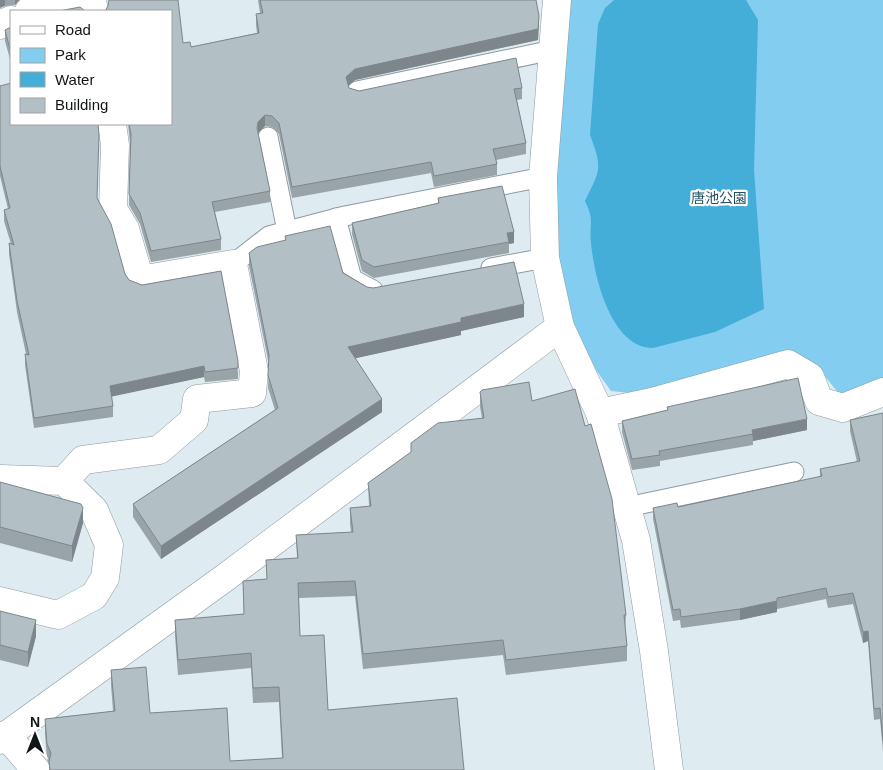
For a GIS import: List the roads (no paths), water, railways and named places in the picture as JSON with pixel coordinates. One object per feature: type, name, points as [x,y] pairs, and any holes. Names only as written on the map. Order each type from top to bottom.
[{"type":"street","points":[[32,10],[67,0]]},
{"type":"street","points":[[557,0],[543,177],[545,258],[560,326],[600,413],[636,540],[654,651],[669,770]]},
{"type":"street","points":[[64,481],[83,460],[159,450],[194,420],[197,399],[252,393],[254,371],[233,264],[140,280],[125,229],[113,209],[115,144],[112,125]]},
{"type":"street","points":[[36,770],[3,737],[226,577],[560,326]]},
{"type":"street","points":[[600,413],[652,402],[788,364],[810,377],[819,401],[843,408],[883,392]]},
{"type":"street","points":[[0,479],[64,481],[94,510],[109,545],[106,578],[94,596],[58,615],[0,601]]},
{"type":"lane","points":[[357,91],[553,50]]},
{"type":"lane","points":[[268,137],[287,231]]},
{"type":"lane","points":[[233,264],[269,236],[336,218],[543,177]]},
{"type":"lane","points":[[336,218],[352,279],[372,290],[391,286]]},
{"type":"lane","points":[[478,271],[545,258]]},
{"type":"lane","points":[[627,508],[794,472]]},
{"type":"water","points":[[614,0],[746,0],[758,20],[754,170],[764,309],[715,332],[653,348],[638,345],[626,336],[607,308],[596,273],[591,243],[591,218],[585,201],[598,169],[597,155],[590,135],[598,24],[605,8]]},
{"type":"park label","name":"唐池公園","points":[[719,198]]}]
